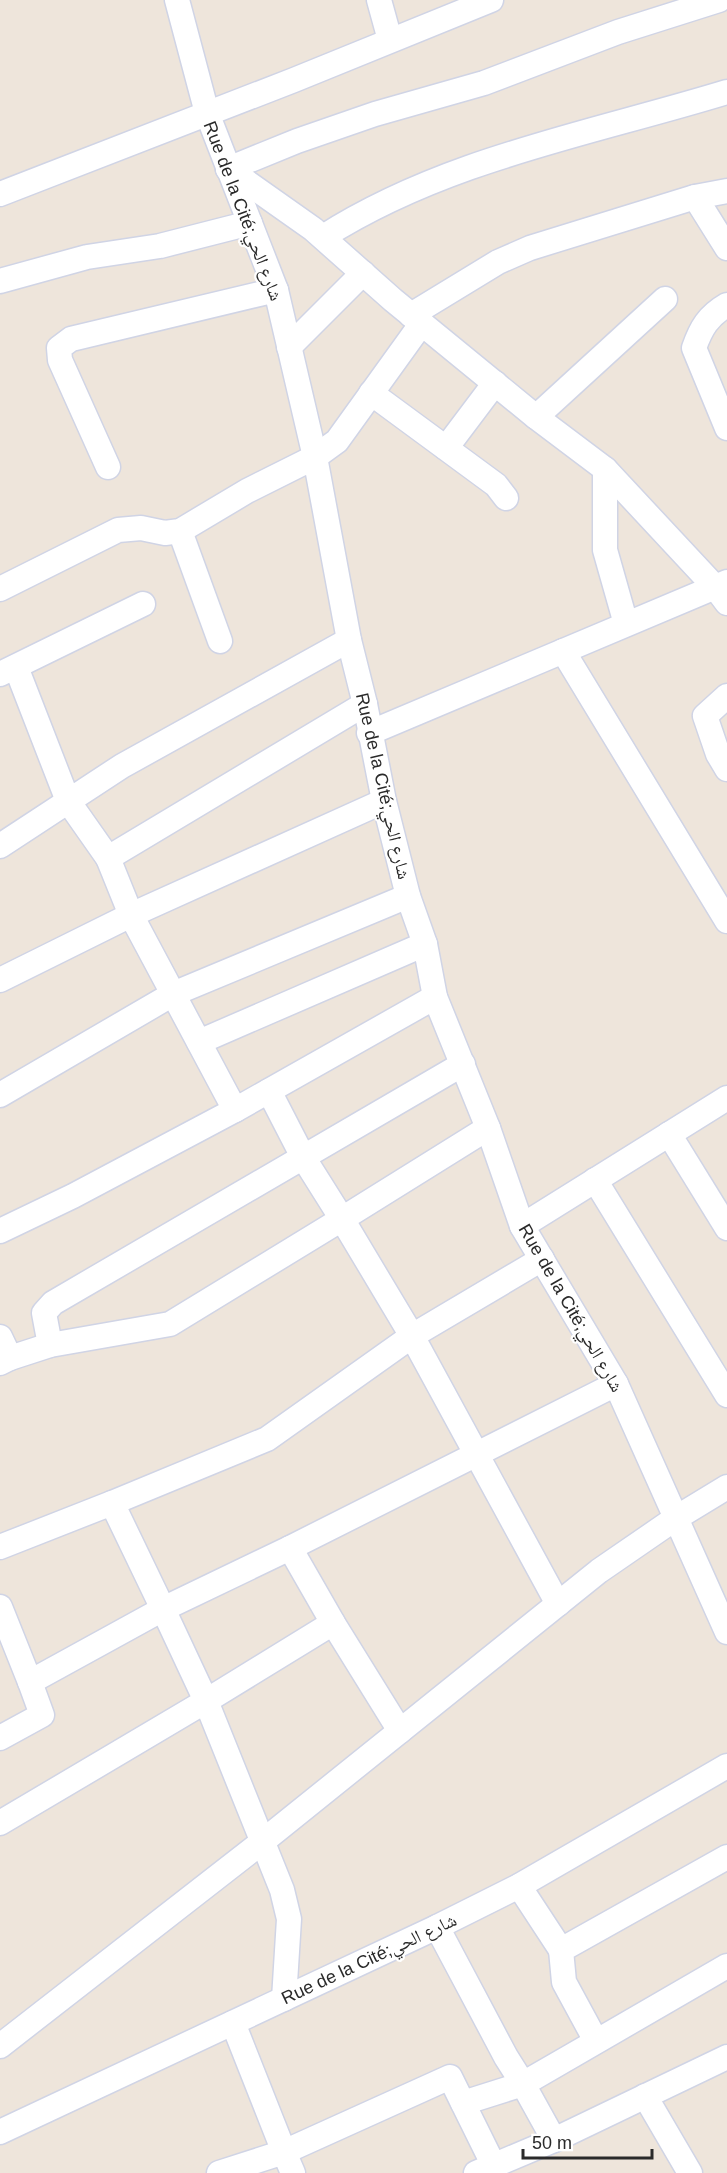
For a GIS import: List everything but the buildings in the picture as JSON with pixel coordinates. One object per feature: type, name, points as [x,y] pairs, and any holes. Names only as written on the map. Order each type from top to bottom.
[{"type":"street","points":[[177,0],[207,113],[491,0]]},
{"type":"street","points":[[379,0],[390,40]]},
{"type":"street","points":[[228,169],[297,141],[375,114],[484,83],[618,32],[719,0]]},
{"type":"street","points":[[323,237],[358,215],[444,176],[538,145],[727,92]]},
{"type":"street","name":"Rue de la Cité;شارع الحي","points":[[0,194],[207,113],[276,290],[315,457],[349,640],[384,801],[408,896],[424,944],[435,997],[488,1128],[522,1226],[616,1384],[676,1518],[718,1586],[727,1632]]},
{"type":"street","points":[[228,169],[323,237],[417,319],[536,417],[605,469],[723,590],[626,624],[369,733]]},
{"type":"street","points":[[0,589],[118,531],[141,528],[165,533],[180,531],[247,491],[315,457],[337,441],[371,393],[417,319],[498,262],[530,248],[695,197],[727,191]]},
{"type":"street","points":[[695,197],[727,248]]},
{"type":"street","points":[[0,281],[87,256],[160,246],[250,224]]},
{"type":"street","points":[[289,347],[363,273]]},
{"type":"street","points":[[108,467],[60,360],[59,348],[72,339],[276,290]]},
{"type":"street","points":[[536,417],[665,299]]},
{"type":"street","points":[[727,305],[715,312],[702,326],[694,348],[727,428]]},
{"type":"street","points":[[446,448],[495,383]]},
{"type":"street","points":[[371,393],[496,485],[506,498]]},
{"type":"street","points":[[605,469],[605,550],[626,624]]},
{"type":"street","points":[[180,531],[220,641]]},
{"type":"street","points":[[143,604],[8,670],[68,801],[108,858],[131,915],[235,1110]]},
{"type":"street","points":[[0,846],[122,766],[349,640]]},
{"type":"street","points":[[562,651],[727,921]]},
{"type":"street","points":[[727,696],[705,716],[718,754],[727,769]]},
{"type":"street","points":[[108,858],[364,704]]},
{"type":"street","points":[[0,980],[131,915],[384,801]]},
{"type":"street","points":[[0,1095],[173,994],[408,896]]},
{"type":"street","points":[[199,1042],[424,944]]},
{"type":"street","points":[[0,1231],[73,1197],[235,1110],[435,997]]},
{"type":"street","points":[[50,1345],[44,1313],[53,1303],[463,1064]]},
{"type":"street","points":[[269,1091],[303,1157],[412,1336],[558,1604]]},
{"type":"street","points":[[522,1226],[727,1098]]},
{"type":"street","points":[[3,1353],[170,1324],[488,1128]]},
{"type":"street","points":[[669,1134],[727,1228]]},
{"type":"street","points":[[595,1180],[727,1395]]},
{"type":"street","points":[[0,1547],[267,1439],[412,1336],[542,1259]]},
{"type":"street","points":[[30,1682],[163,1609],[291,1548],[475,1453],[616,1384]]},
{"type":"street","points":[[0,2046],[262,1842],[598,1571],[676,1518],[727,1487]]},
{"type":"street","points":[[112,1503],[206,1701],[282,1890],[289,1919],[284,1999]]},
{"type":"street","points":[[291,1548],[333,1623],[400,1731]]},
{"type":"street","points":[[0,1607],[42,1715],[0,1738]]},
{"type":"street","points":[[0,1823],[333,1623]]},
{"type":"street","name":"Rue de la Cité;شارع الحي","points":[[0,2132],[436,1928],[519,1886],[727,1766]]},
{"type":"street","points":[[561,1950],[727,1857]]},
{"type":"street","points":[[519,1886],[561,1950],[564,1982],[596,2041]]},
{"type":"street","points":[[436,1928],[554,2140]]},
{"type":"street","points":[[463,2103],[523,2084],[727,1966]]},
{"type":"street","points":[[232,2024],[288,2162]]},
{"type":"street","points":[[219,2173],[288,2162],[450,2077],[463,2103],[485,2169],[554,2140],[727,2057]]},
{"type":"street","points":[[645,2096],[690,2173]]}]
